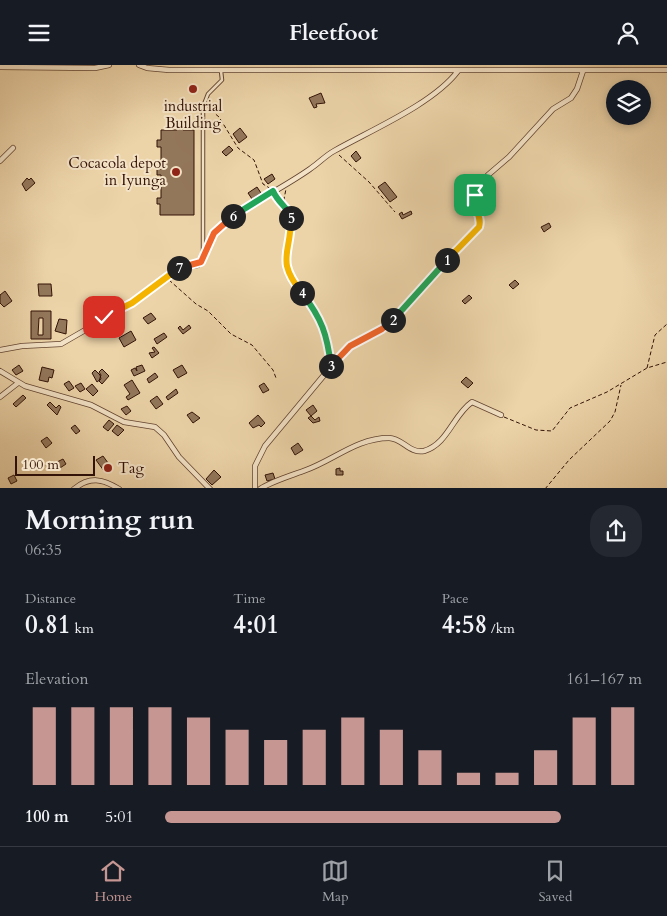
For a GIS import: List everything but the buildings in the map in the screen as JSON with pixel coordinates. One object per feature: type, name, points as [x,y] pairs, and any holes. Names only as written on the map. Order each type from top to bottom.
[{"type":"street","points":[[0,67],[90,68],[108,65]]},
{"type":"street","points":[[139,65],[158,70],[221,71],[667,70]]},
{"type":"street","points":[[0,350],[17,346],[61,344],[132,303],[180,267],[198,265],[204,257],[211,237],[222,224],[336,150],[430,96],[450,81],[458,71]]},
{"type":"street","points":[[255,488],[255,466],[260,453],[350,346],[389,324],[413,300],[458,247],[478,229],[480,219],[473,202],[475,195],[488,175],[509,157],[552,109],[571,98],[577,89],[583,71]]},
{"type":"street","points":[[0,161],[13,149]]},
{"type":"street","points":[[0,371],[18,383],[91,405],[124,422],[155,427],[209,488]]},
{"type":"street","points":[[0,397],[18,383]]},
{"type":"street","points":[[262,488],[309,469],[349,448],[377,440],[394,439],[415,451],[424,451],[441,440],[472,402],[501,415]]},
{"type":"street","points":[[76,488],[86,481],[96,479],[118,488]]},
{"type":"lane","points":[[204,257],[204,104],[208,94],[222,80],[221,71]]},
{"type":"path","points":[[204,104],[219,117],[238,148],[254,160],[264,185],[273,191],[278,202],[290,212],[291,221],[286,265],[290,276],[321,320],[329,346],[331,367]]},
{"type":"path","points":[[336,150],[342,159],[369,182],[395,212]]},
{"type":"path","points":[[286,208],[284,199],[288,182]]},
{"type":"path","points":[[167,278],[211,314],[231,334],[252,345],[273,370],[276,378]]},
{"type":"path","points":[[647,368],[655,335],[667,324]]},
{"type":"path","points":[[501,415],[530,428],[548,432],[555,429],[570,408],[621,385],[647,368],[667,362]]},
{"type":"path","points":[[546,488],[569,460],[610,421],[621,385]]},
{"type":"place","name":"industrial Building","points":[[193,89]]},
{"type":"place","name":"Cocacola depot in Iyunga","points":[[176,172]]},
{"type":"place","name":"Tag","points":[[108,468]]},
{"type":"route","points":[[104,317],[132,303],[178,269],[198,265],[204,257],[211,237],[222,224],[273,191],[278,202],[289,210],[291,214],[291,229],[285,259],[287,271],[321,320],[327,336],[331,367],[350,346],[382,329],[400,314],[462,242],[478,229],[480,215],[473,202],[475,195]]}]
